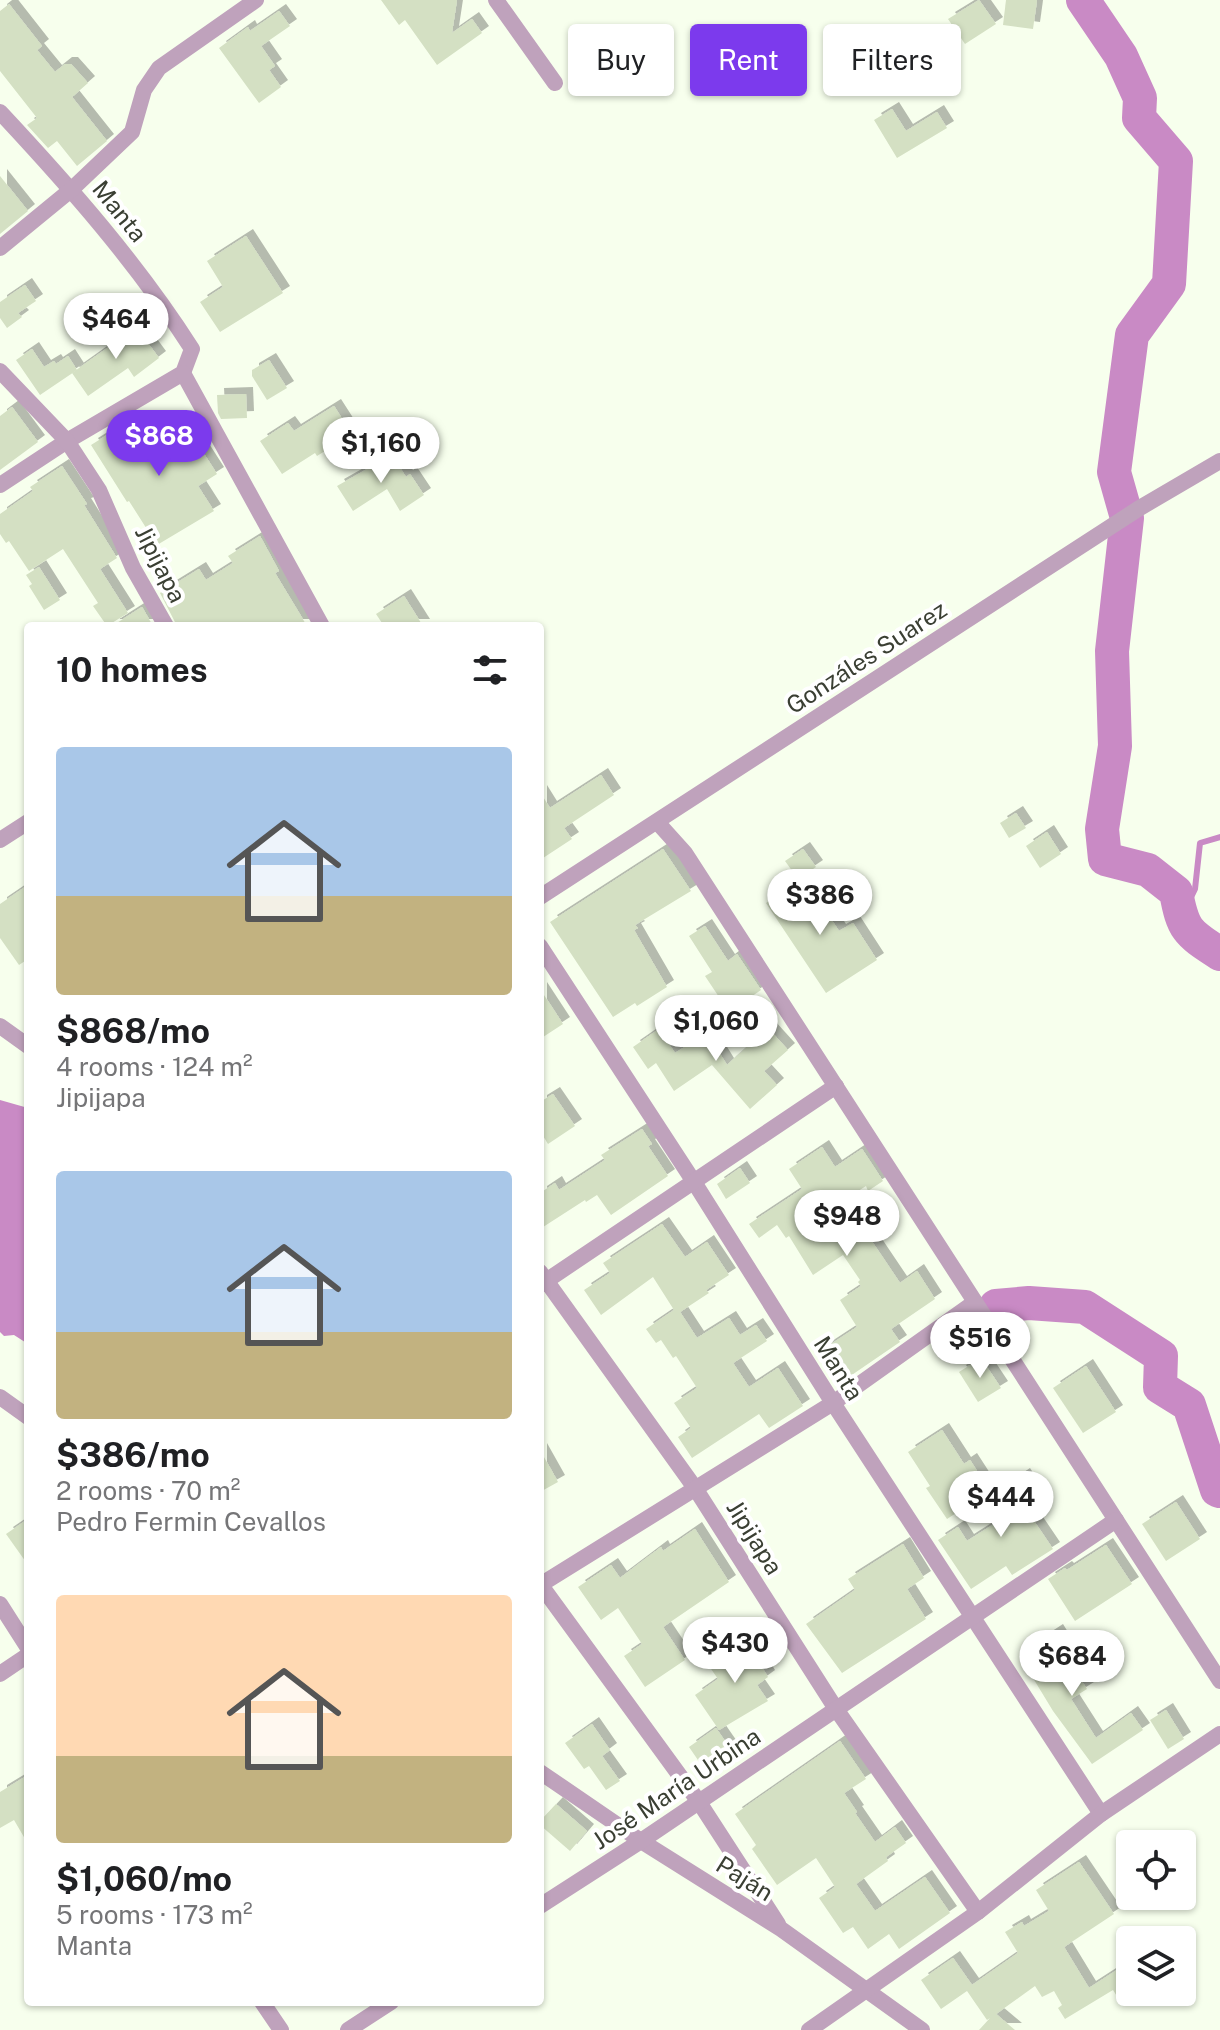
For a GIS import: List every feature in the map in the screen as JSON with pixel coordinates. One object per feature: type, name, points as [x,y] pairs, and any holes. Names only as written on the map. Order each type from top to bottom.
[{"type":"street","points":[[0,248],[72,189],[132,132],[144,90],[159,68],[256,0]]},
{"type":"street","points":[[496,0],[555,83]]},
{"type":"street","name":"Manta","points":[[0,112],[72,189],[159,297],[192,349],[183,373]]},
{"type":"street","name":"Jipijapa","points":[[0,371],[67,441],[99,490],[133,568],[164,622]]},
{"type":"street","points":[[0,485],[67,441],[183,373],[320,622]]},
{"type":"street","name":"Gonzáles Suarez","points":[[544,894],[1138,509],[1220,461]]},
{"type":"street","points":[[658,823],[685,853],[1220,1681]]},
{"type":"street","points":[[0,840],[24,825]]},
{"type":"street","name":"Manta","points":[[544,952],[1101,1814]]},
{"type":"street","points":[[0,1026],[24,1043]]},
{"type":"street","points":[[544,1278],[836,1086]]},
{"type":"street","name":"Jipijapa","points":[[544,1282],[695,1488],[836,1709],[978,1912]]},
{"type":"street","points":[[544,1582],[833,1403],[975,1302]]},
{"type":"street","points":[[0,1397],[24,1414]]},
{"type":"street","name":"José María Urbina","points":[[544,1903],[1116,1520]]},
{"type":"street","points":[[544,1590],[699,1802],[781,1929]]},
{"type":"street","points":[[0,1604],[24,1642]]},
{"type":"street","points":[[0,1674],[24,1658]]},
{"type":"street","points":[[809,2030],[978,1912],[1101,1814],[1220,1734]]},
{"type":"street","name":"Paján","points":[[544,1775],[641,1841],[781,1929],[922,2030]]},
{"type":"street","points":[[265,2006],[281,2030]]},
{"type":"street","points":[[348,2030],[385,2006]]},
{"type":"shaded area","points":[[0,1100],[24,1107],[24,1341],[0,1332]]},
{"type":"building","points":[[381,0],[457,0],[452,33],[472,19],[482,33],[437,65],[405,20],[399,25]]},
{"type":"building","points":[[979,0],[996,24],[965,44],[961,38],[961,24],[951,24],[948,19]]},
{"type":"building","points":[[1006,0],[1037,0],[1033,29],[1003,25]]},
{"type":"building","points":[[9,4],[42,46],[37,50],[55,72],[65,64],[71,64],[88,83],[72,97],[107,141],[77,166],[57,141],[48,148],[27,125],[37,118],[0,71],[0,11]]},
{"type":"building","points":[[279,11],[290,26],[261,46],[275,66],[269,70],[281,87],[259,103],[219,48],[248,27],[250,31]]},
{"type":"building","points":[[892,109],[906,131],[937,112],[947,128],[897,158],[874,120]]},
{"type":"building","points":[[0,176],[28,211],[0,234]]},
{"type":"building","points":[[246,236],[283,293],[220,332],[200,302],[223,287],[207,261]]},
{"type":"building","points":[[25,285],[36,301],[18,313],[22,317],[7,328],[0,318],[0,302]]},
{"type":"building","points":[[136,327],[159,358],[134,377],[128,368],[88,396],[72,373],[117,341],[114,337],[126,328],[129,333]]},
{"type":"building","points":[[32,349],[44,367],[68,356],[77,370],[40,395],[16,360]]},
{"type":"building","points":[[269,360],[287,388],[267,400],[252,376],[252,370]]},
{"type":"building","points":[[246,394],[247,418],[221,419],[217,395]]},
{"type":"building","points":[[334,406],[352,434],[282,474],[260,441],[288,423],[294,431]]},
{"type":"building","points":[[12,407],[38,442],[0,470],[0,416]]},
{"type":"building","points":[[185,424],[217,474],[198,486],[214,511],[157,545],[91,445],[123,425],[137,447],[163,430],[167,436]]},
{"type":"building","points":[[392,455],[406,477],[410,474],[424,495],[400,511],[387,489],[353,511],[337,486]]},
{"type":"building","points":[[62,466],[117,558],[100,569],[128,613],[113,622],[104,622],[93,606],[98,603],[63,549],[29,571],[9,541],[6,543],[0,534],[0,514],[33,491],[30,487]]},
{"type":"building","points":[[260,536],[279,571],[275,573],[305,622],[175,622],[160,593],[199,569],[206,580],[233,563],[228,556]]},
{"type":"building","points":[[39,567],[60,600],[44,610],[26,575]]},
{"type":"building","points":[[404,596],[420,622],[381,622],[376,614]]},
{"type":"building","points":[[142,607],[151,622],[118,622]]},
{"type":"building","points":[[601,775],[614,795],[564,828],[572,839],[544,857],[544,798],[550,808]]},
{"type":"building","points":[[1016,813],[1026,828],[1009,838],[1000,823]]},
{"type":"building","points":[[1047,832],[1061,854],[1040,868],[1026,846]]},
{"type":"building","points":[[663,849],[691,891],[635,925],[638,928],[634,930],[667,987],[613,1017],[550,922]]},
{"type":"building","points":[[803,849],[816,867],[798,879],[785,861]]},
{"type":"building","points":[[804,878],[839,931],[853,923],[877,960],[826,993],[766,903]]},
{"type":"building","points":[[24,888],[24,962],[19,965],[0,938],[0,904]]},
{"type":"building","points":[[705,926],[728,961],[737,954],[761,990],[729,1012],[705,976],[712,972],[689,936]]},
{"type":"building","points":[[544,995],[563,1024],[544,1036]]},
{"type":"building","points":[[768,1028],[788,1050],[764,1071],[777,1085],[750,1109],[712,1065],[674,1091],[656,1063],[648,1069],[633,1047],[659,1029],[675,1053],[707,1033],[727,1065]]},
{"type":"building","points":[[553,1094],[575,1126],[548,1144],[544,1138],[544,1100]]},
{"type":"building","points":[[642,1129],[652,1144],[648,1146],[668,1176],[611,1215],[597,1195],[544,1226],[544,1190],[555,1183],[559,1190],[605,1160],[601,1155]]},
{"type":"building","points":[[822,1147],[835,1167],[862,1149],[883,1181],[868,1191],[866,1186],[821,1215],[843,1250],[867,1234],[900,1283],[917,1271],[935,1299],[891,1329],[900,1342],[843,1381],[822,1350],[857,1327],[840,1300],[861,1286],[860,1280],[843,1255],[813,1275],[789,1236],[786,1238],[777,1225],[759,1238],[749,1224],[802,1189],[789,1169]]},
{"type":"building","points":[[740,1168],[750,1183],[726,1199],[717,1184]]},
{"type":"building","points":[[662,1224],[685,1257],[707,1242],[729,1275],[680,1312],[697,1338],[729,1318],[740,1335],[756,1325],[767,1341],[733,1363],[749,1387],[778,1368],[803,1406],[769,1428],[759,1414],[692,1458],[678,1437],[691,1428],[674,1403],[697,1388],[676,1356],[673,1358],[661,1340],[656,1343],[646,1329],[674,1310],[653,1277],[601,1315],[584,1290],[610,1273],[603,1263]]},
{"type":"building","points":[[981,1358],[1001,1388],[978,1402],[959,1372]]},
{"type":"building","points":[[1086,1366],[1116,1412],[1083,1433],[1053,1388]]},
{"type":"building","points":[[942,1430],[964,1464],[970,1460],[990,1491],[947,1519],[926,1488],[930,1486],[908,1452]]},
{"type":"building","points":[[544,1457],[558,1482],[544,1490]]},
{"type":"building","points":[[1023,1475],[1043,1506],[1030,1515],[1053,1549],[1012,1575],[1006,1566],[971,1589],[938,1540],[958,1527],[967,1541],[1013,1512],[999,1491]]},
{"type":"building","points":[[1176,1502],[1200,1539],[1166,1561],[1142,1524]]},
{"type":"building","points":[[24,1522],[24,1559],[6,1534]]},
{"type":"building","points":[[695,1529],[729,1582],[663,1627],[685,1660],[645,1687],[624,1656],[642,1644],[618,1608],[601,1620],[578,1587],[611,1565],[620,1578],[661,1547],[663,1551]]},
{"type":"building","points":[[903,1544],[924,1578],[907,1589],[926,1619],[842,1673],[806,1624],[855,1590],[848,1579]]},
{"type":"building","points":[[1106,1545],[1132,1584],[1075,1621],[1048,1579]]},
{"type":"building","points":[[1056,1631],[1074,1660],[1070,1663],[1087,1689],[1071,1699],[1096,1738],[1131,1713],[1143,1730],[1092,1764],[1053,1711],[1019,1655]]},
{"type":"building","points":[[753,1636],[762,1650],[755,1656],[768,1677],[757,1685],[768,1701],[719,1730],[695,1695],[718,1679],[709,1666]]},
{"type":"building","points":[[1166,1710],[1184,1739],[1168,1749],[1150,1720]]},
{"type":"building","points":[[592,1724],[610,1750],[602,1756],[620,1781],[606,1790],[589,1766],[584,1769],[565,1743]]},
{"type":"building","points":[[716,1728],[736,1757],[709,1776],[689,1747]]},
{"type":"building","points":[[840,1741],[866,1779],[844,1793],[855,1813],[875,1842],[895,1827],[906,1843],[886,1857],[888,1861],[856,1884],[875,1911],[925,1877],[950,1913],[899,1949],[889,1934],[868,1949],[853,1927],[843,1933],[819,1898],[835,1887],[816,1858],[777,1885],[752,1849],[756,1845],[735,1814]]},
{"type":"building","points":[[24,1777],[24,1837],[14,1820],[0,1828],[0,1792]]},
{"type":"building","points":[[556,1804],[587,1831],[570,1851],[544,1828],[544,1817]]},
{"type":"building","points":[[1079,1862],[1114,1914],[1064,1947],[1089,1988],[1116,1971],[1116,1995],[1113,1990],[1065,2019],[1058,2008],[1062,2005],[1054,1991],[1042,1997],[1035,1986],[996,2014],[1015,2030],[979,2030],[990,2018],[987,2020],[967,1991],[941,2009],[921,1980],[953,1958],[972,1985],[1018,1953],[1005,1932],[1022,1922],[1024,1926],[1049,1911],[1036,1890]]},
{"type":"waterway","points":[[1083,0],[1121,56],[1140,98],[1139,118],[1176,161],[1169,284],[1132,335],[1114,472],[1127,518],[1112,651],[1115,746],[1102,829],[1105,859],[1148,870],[1176,892],[1181,915],[1189,930],[1220,954]]},
{"type":"waterway","points":[[1181,918],[1195,889],[1200,843],[1220,837]]},
{"type":"waterway","points":[[996,1306],[1029,1303],[1085,1307],[1161,1356],[1160,1387],[1189,1405],[1217,1490],[1220,1491]]}]
